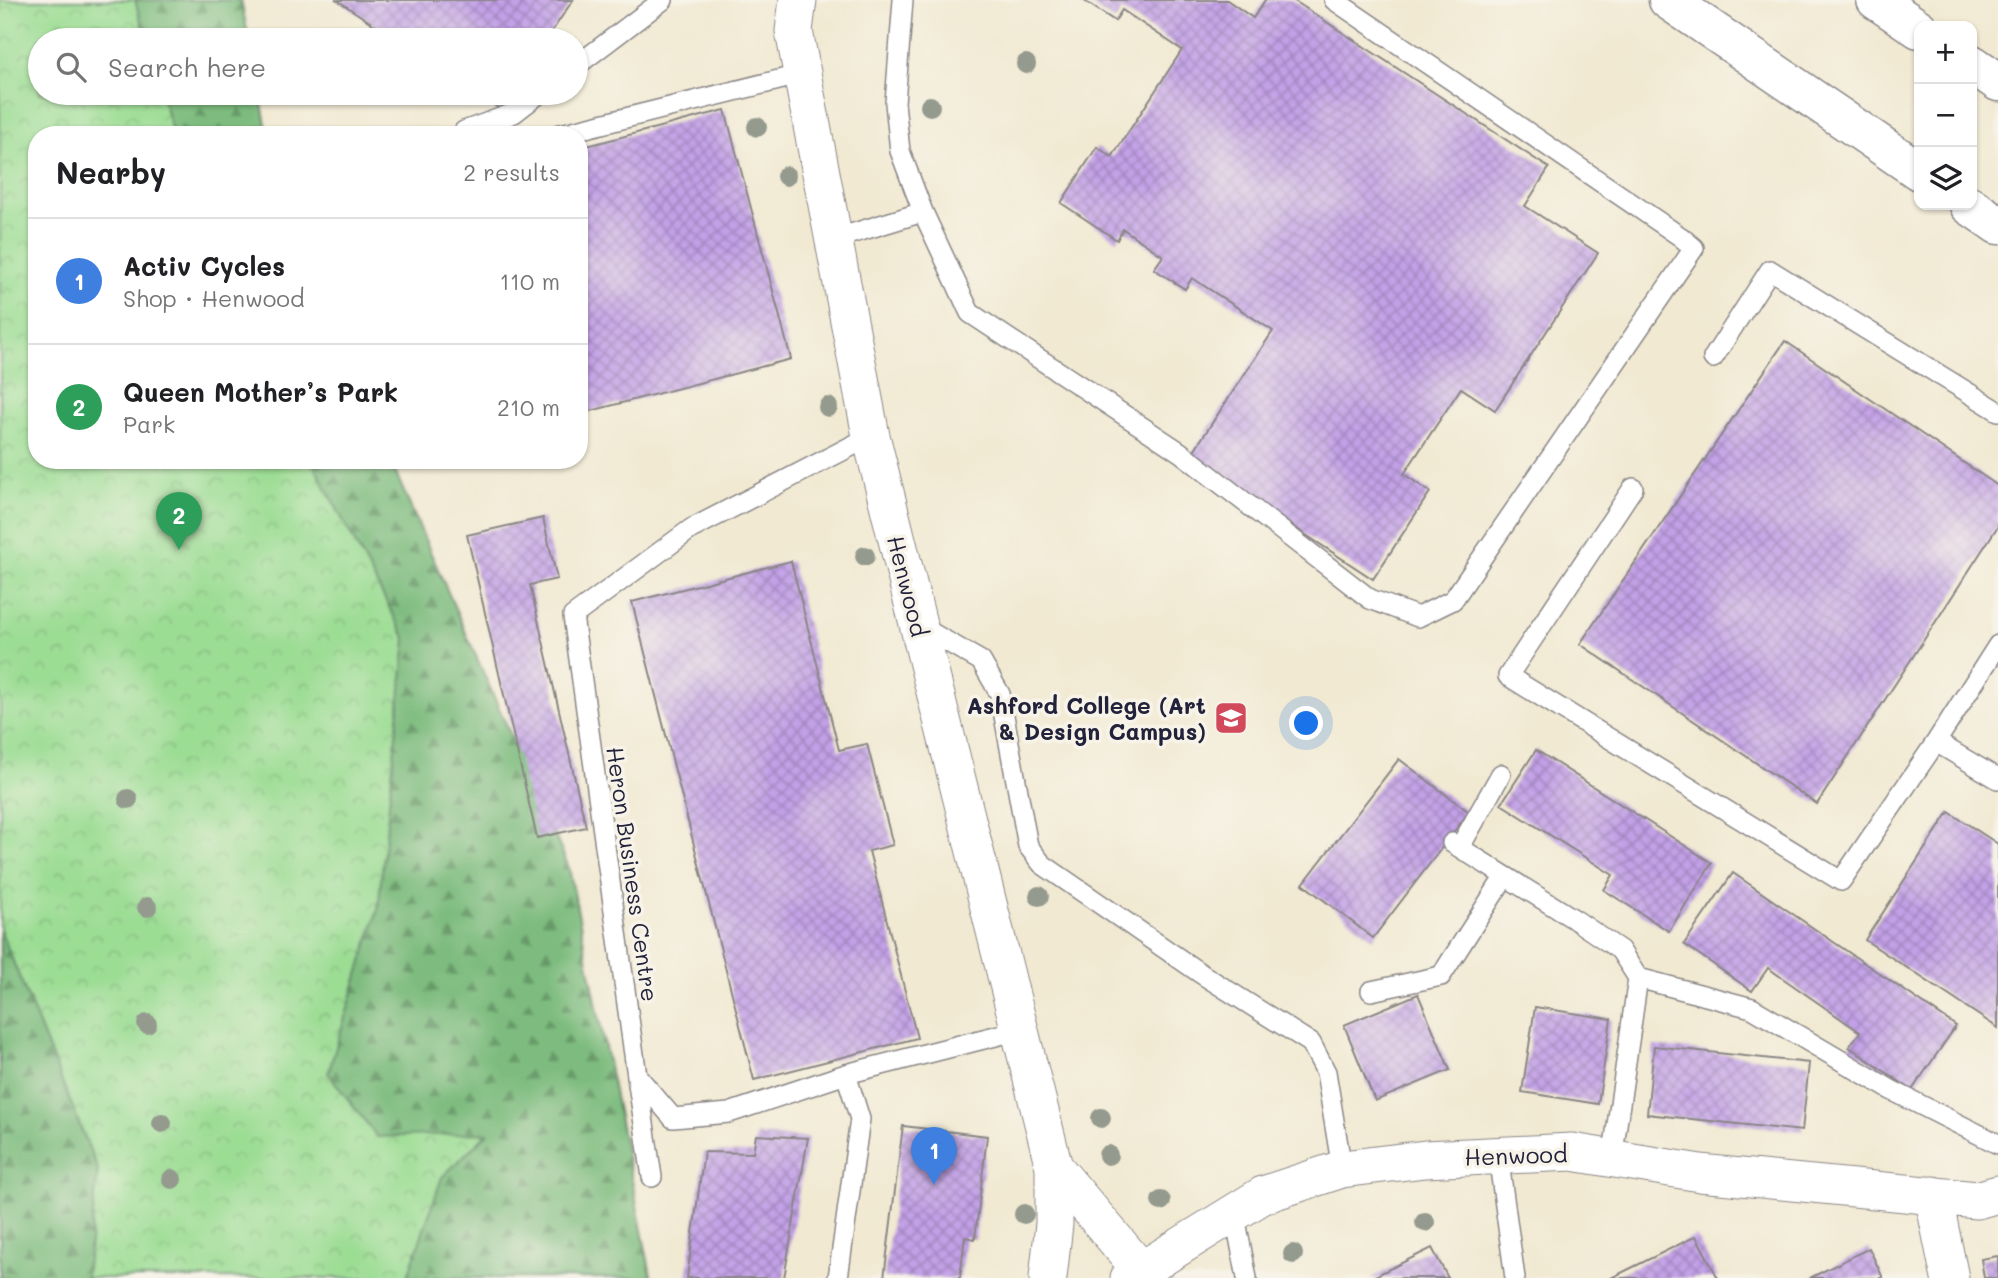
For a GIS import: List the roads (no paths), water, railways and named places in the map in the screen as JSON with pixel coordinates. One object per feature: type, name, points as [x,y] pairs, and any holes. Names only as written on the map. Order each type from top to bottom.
[{"type":"highway","points":[[1668,0],[1914,168]]},
{"type":"highway","points":[[1877,0],[1914,26]]},
{"type":"highway","points":[[1977,67],[1998,82]]},
{"type":"highway","points":[[1976,210],[1998,225]]},
{"type":"street","name":"Henwood","points":[[798,0],[794,31],[871,436],[1054,1167],[1054,1224],[1048,1278]]},
{"type":"street","name":"Henwood","points":[[1054,1167],[1135,1273],[1263,1195],[1342,1169],[1425,1159],[1572,1152],[1700,1173],[1977,1200],[1998,1194]]},
{"type":"street","points":[[1933,1195],[1950,1278]]},
{"type":"lane","points":[[588,57],[663,0]]},
{"type":"lane","points":[[903,0],[895,103],[900,152],[923,212],[970,313],[1180,452],[1370,599],[1418,617],[1454,600],[1694,248],[1334,0]]},
{"type":"lane","points":[[588,127],[803,74]]},
{"type":"lane","points":[[478,126],[513,113],[524,105]]},
{"type":"lane","points":[[834,239],[923,212]]},
{"type":"lane","points":[[1713,358],[1770,270],[1998,411]]},
{"type":"lane","name":"Heron Business Centre","points":[[637,1076],[573,616],[691,528],[871,436]]},
{"type":"lane","points":[[1633,488],[1508,676],[1841,881],[1936,742],[1998,645]]},
{"type":"lane","points":[[918,625],[981,661],[1000,694],[1028,846],[1042,864],[1199,973],[1311,1043],[1326,1072],[1342,1169]]},
{"type":"lane","points":[[1936,742],[1998,779]]},
{"type":"lane","points":[[1501,774],[1456,845],[1620,950],[1638,978],[1612,1160]]},
{"type":"lane","points":[[1371,991],[1441,976],[1506,876]]},
{"type":"lane","points":[[1638,978],[1752,1008],[1891,1090],[1998,1144]]},
{"type":"lane","points":[[637,1076],[673,1118],[729,1113],[846,1074],[1019,1030]]},
{"type":"lane","points":[[838,1278],[860,1119],[846,1074]]},
{"type":"lane","points":[[637,1076],[652,1177]]},
{"type":"lane","points":[[1498,1155],[1515,1278]]},
{"type":"lane","points":[[1234,1211],[1247,1278]]},
{"type":"place","name":"Queen Mother’s Park","points":[[179,550]]},
{"type":"place","name":"Ashford College (Art & Design Campus)","points":[[1231,718]]},
{"type":"place","name":"Activ Cycles","points":[[934,1185]]}]
